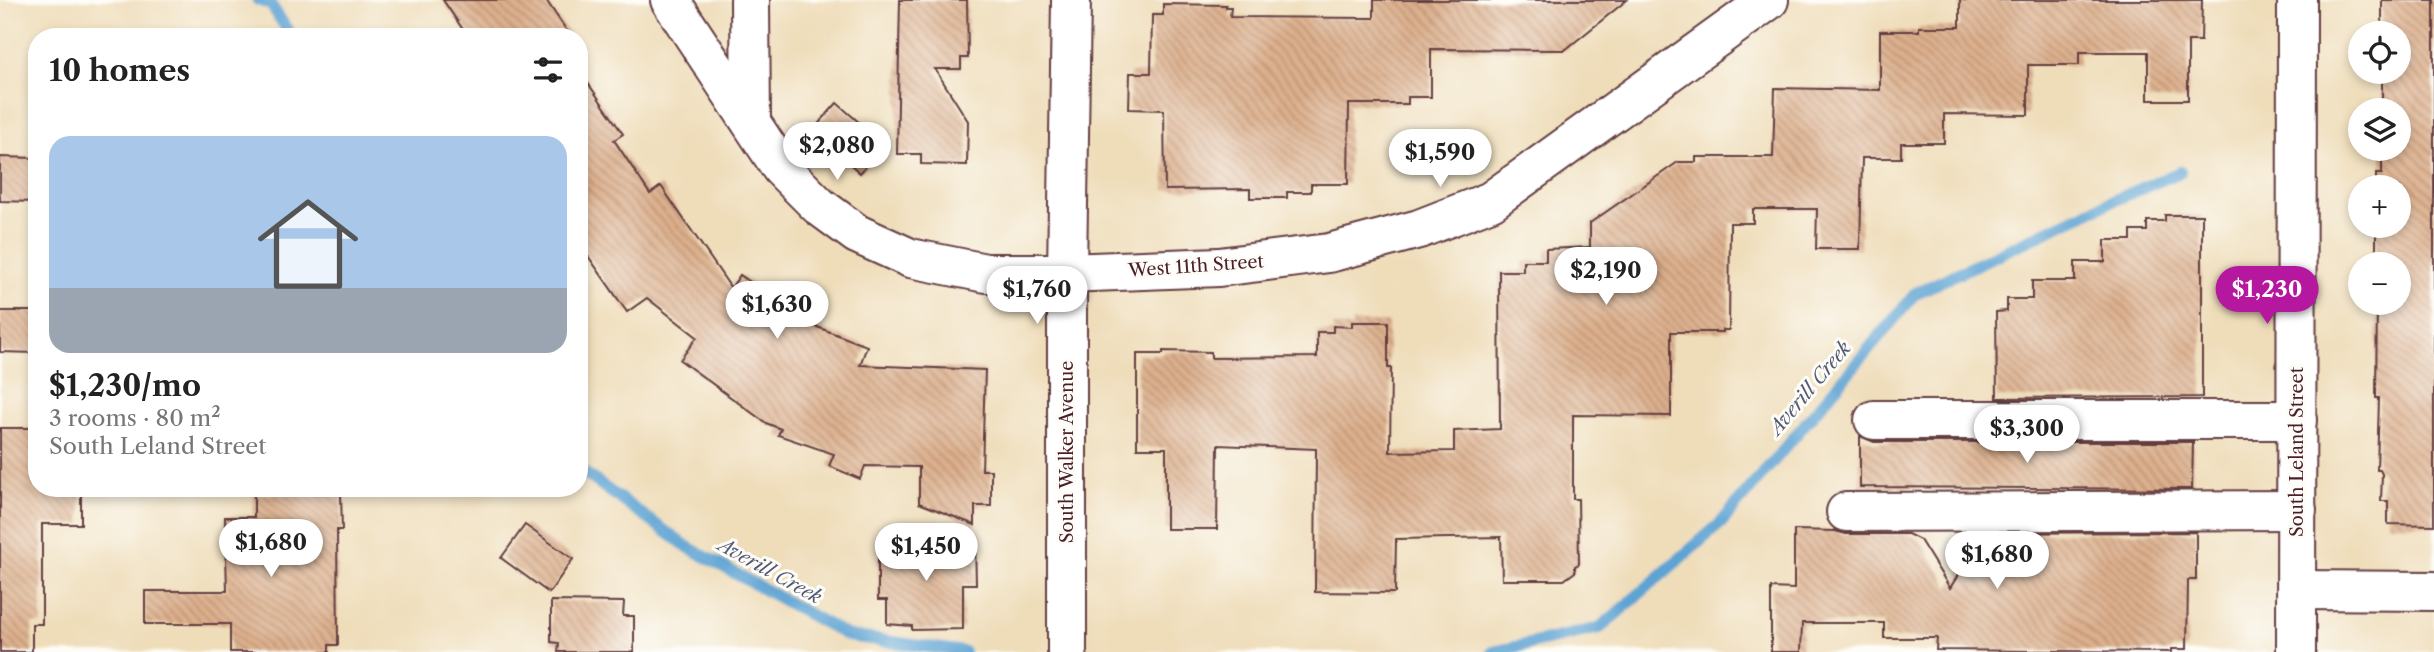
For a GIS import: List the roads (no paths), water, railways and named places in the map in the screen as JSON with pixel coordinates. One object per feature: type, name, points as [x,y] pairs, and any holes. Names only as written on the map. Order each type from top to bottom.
[{"type":"street","name":"West 11th Street","points":[[670,0],[781,168],[819,206],[857,234],[909,258],[986,273],[1219,267],[1329,253],[1419,229],[1491,201],[1769,0]]},
{"type":"street","points":[[750,0],[751,122]]},
{"type":"street","name":"South Walker Avenue","points":[[1067,652],[1067,273],[1072,0]]},
{"type":"street","name":"South Leland Street","points":[[2296,652],[2297,0]]},
{"type":"street","points":[[1874,420],[2297,420]]},
{"type":"street","points":[[1846,512],[2297,510]]},
{"type":"street","points":[[2297,590],[2434,591]]},
{"type":"waterway","name":"Averill Creek","points":[[258,0],[271,5],[286,28]]},
{"type":"waterway","name":"Averill Creek","points":[[1493,652],[1600,628],[1721,523],[1916,293],[2094,209],[2180,172]]},
{"type":"waterway","name":"Averill Creek","points":[[588,475],[686,546],[848,636],[964,652]]}]
